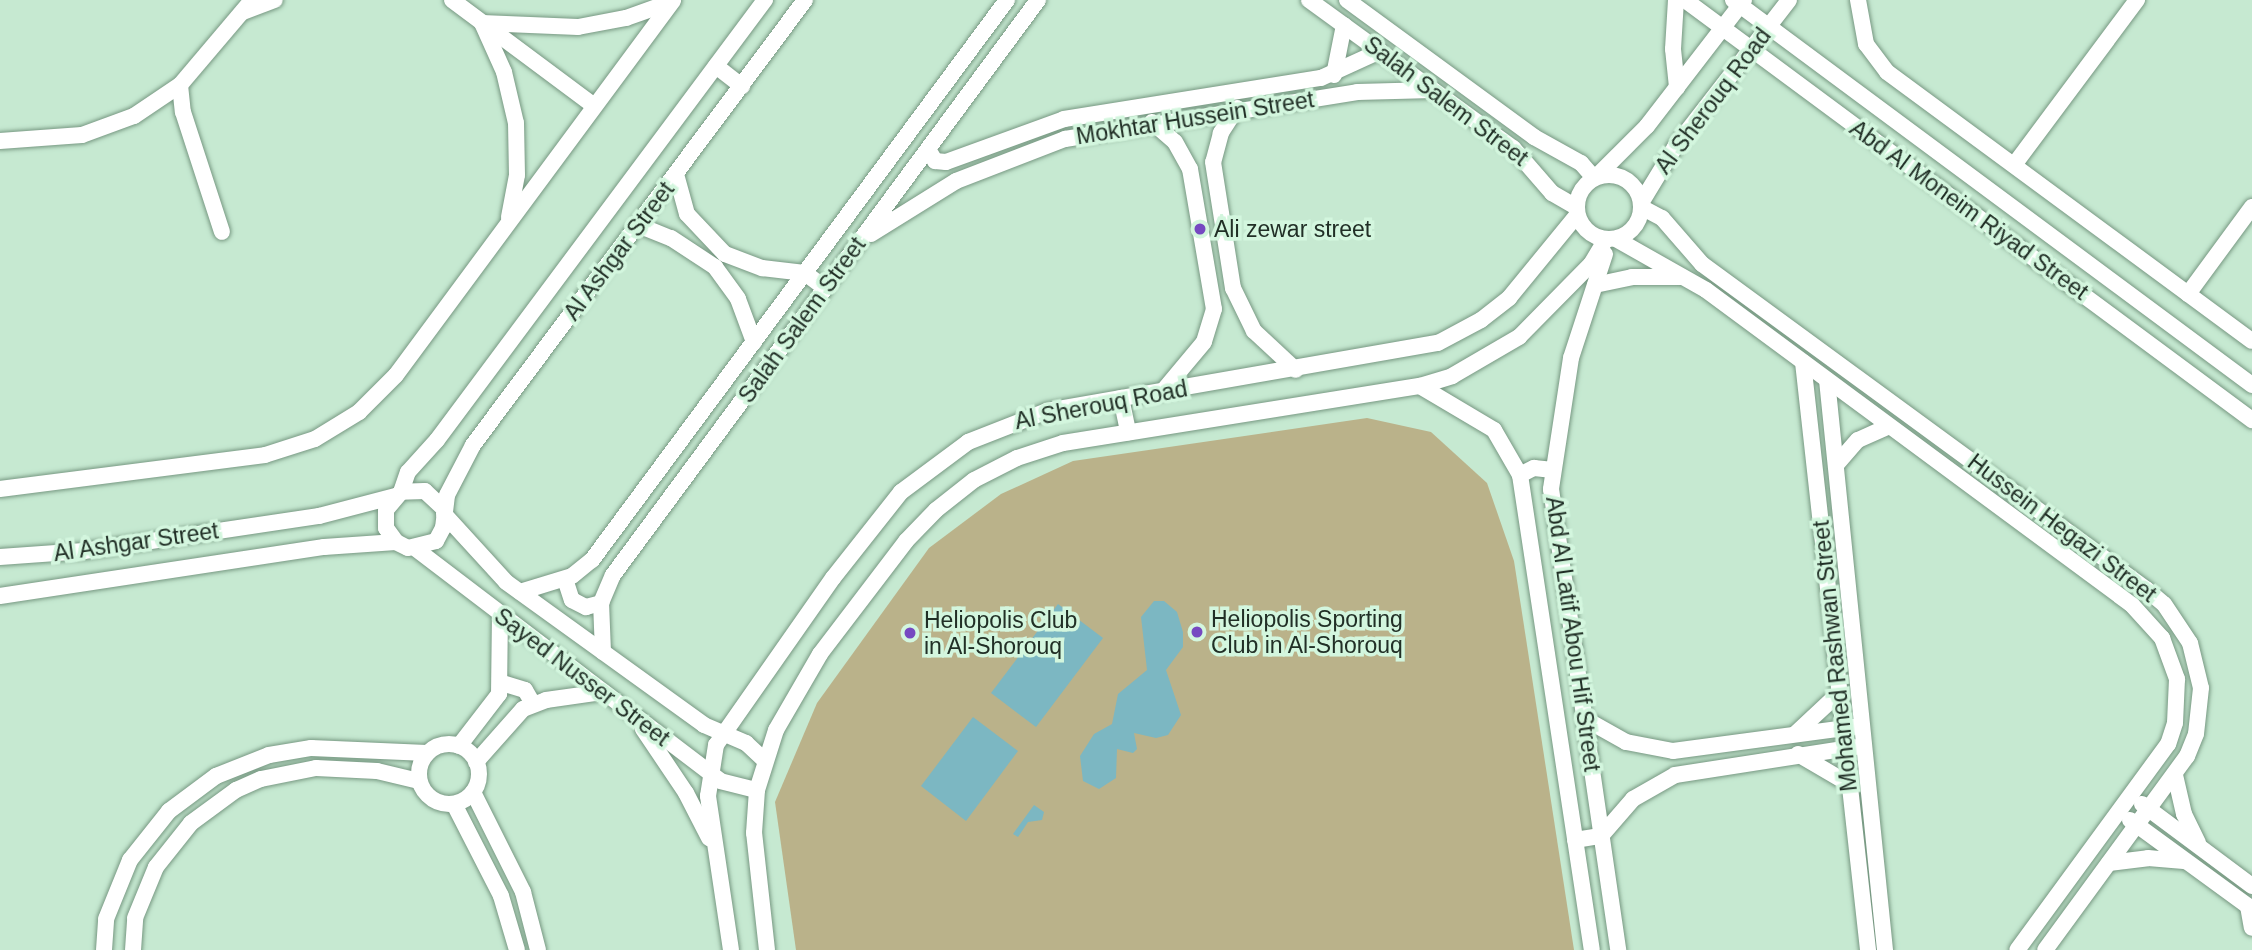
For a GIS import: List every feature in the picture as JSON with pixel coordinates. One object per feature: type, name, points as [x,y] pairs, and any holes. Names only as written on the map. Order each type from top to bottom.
[{"type":"street","points":[[0,141],[82,135],[134,116],[180,85],[248,6],[275,0]]},
{"type":"street","points":[[452,0],[594,106]]},
{"type":"street","name":"Al Ashgar Street","points":[[0,557],[85,551],[308,517],[398,494],[408,472],[442,434],[765,0]]},
{"type":"street","name":"Al Ashgar Street","points":[[443,511],[473,445],[805,0]]},
{"type":"street","name":"Salah Salem Street","points":[[520,592],[565,579],[592,560],[1007,0]]},
{"type":"street","name":"Salah Salem Street","points":[[603,652],[601,603],[613,575],[1038,0]]},
{"type":"street","name":"Salah Salem Street","points":[[1309,0],[1513,148],[1552,193],[1577,211]]},
{"type":"street","name":"Salah Salem Street","points":[[1347,0],[1534,137],[1581,163],[1595,178]]},
{"type":"street","points":[[1676,0],[1673,49],[1677,88]]},
{"type":"street","name":"Abd Al Moneim Riyad Street","points":[[1685,0],[2252,420]]},
{"type":"street","name":"Al Sherouq Road","points":[[1641,205],[1675,147],[1789,0]]},
{"type":"street","points":[[1858,0],[1866,44],[1887,72],[2252,341]]},
{"type":"street","points":[[2014,165],[2137,0]]},
{"type":"street","points":[[482,23],[578,27],[626,18],[672,1]]},
{"type":"street","points":[[0,489],[265,455],[315,439],[379,394],[672,1]]},
{"type":"street","name":"Al Sherouq Road","points":[[1595,178],[1677,88],[1739,2]]},
{"type":"street","name":"Abd Al Moneim Riyad Street","points":[[1739,2],[1768,27],[2252,385]]},
{"type":"street","points":[[482,23],[504,72],[516,123],[517,175],[507,225]]},
{"type":"street","points":[[1334,75],[1344,25]]},
{"type":"street","name":"Mokhtar Hussein Street","points":[[928,149],[931,158],[942,163],[1028,130],[1100,111],[1334,75],[1380,51]]},
{"type":"street","points":[[716,66],[742,86]]},
{"type":"street","points":[[180,85],[183,112],[222,232]]},
{"type":"street","name":"Mokhtar Hussein Street","points":[[858,243],[922,200],[992,164],[1065,139],[1237,108],[1370,91],[1433,90]]},
{"type":"street","points":[[1237,108],[1221,133],[1213,162],[1233,288],[1254,331],[1296,370]]},
{"type":"street","points":[[1152,122],[1175,142],[1190,169],[1214,309],[1205,342],[1162,392]]},
{"type":"street","points":[[676,174],[687,214],[725,254],[762,268],[805,273],[825,288]]},
{"type":"street","points":[[1595,178],[1625,179],[1641,205],[1634,227],[1611,239],[1588,232],[1577,211],[1581,190],[1595,178]]},
{"type":"street","name":"Hussein Hegazi Street","points":[[1641,205],[1662,218],[1702,264],[2164,604],[2190,643],[2201,688],[2196,734],[2175,775],[2045,950]]},
{"type":"street","points":[[2188,294],[2252,207]]},
{"type":"street","name":"Al Sherouq Road","points":[[731,950],[716,853],[708,773],[722,732],[901,492],[939,460],[1003,424],[1047,411],[1411,351],[1464,331],[1510,298],[1577,211]]},
{"type":"street","points":[[638,225],[671,238],[715,267],[738,299],[754,342]]},
{"type":"street","name":"Al Sherouq Road","points":[[767,950],[754,859],[757,790],[765,761],[789,704],[820,654],[906,541],[936,510],[974,480],[1017,458],[1063,443],[1420,386],[1470,369],[1508,345],[1591,264],[1611,239]]},
{"type":"street","name":"Hussein Hegazi Street","points":[[1611,239],[1688,278],[2132,605],[2162,638],[2177,679],[2175,723],[2168,744],[2018,950]]},
{"type":"street","name":"Abd Al Latif Abou Hif Street","points":[[1611,239],[1568,370],[1551,489],[1618,950]]},
{"type":"street","points":[[1595,285],[1641,276],[1688,278]]},
{"type":"street","points":[[2097,303],[2112,281]]},
{"type":"street","points":[[1823,377],[1830,358]]},
{"type":"street","name":"Mohamed Rashwan Street","points":[[1803,362],[1868,950]]},
{"type":"street","name":"Mohamed Rashwan Street","points":[[1823,377],[1836,465],[1885,950]]},
{"type":"street","name":"Abd Al Latif Abou Hif Street","points":[[1420,386],[1494,430],[1520,475],[1592,950]]},
{"type":"street","points":[[1121,398],[1128,432]]},
{"type":"street","points":[[1836,465],[1858,440],[1889,426]]},
{"type":"street","points":[[1520,475],[1534,468],[1553,470]]},
{"type":"street","points":[[425,491],[443,511],[436,541],[416,549],[396,542],[384,519],[398,494],[425,491]]},
{"type":"street","name":"Sayed Nusser Street","points":[[443,511],[493,570],[520,592],[704,725],[746,743],[765,761]]},
{"type":"street","name":"Al Ashgar Street","points":[[0,596],[333,546],[396,542]]},
{"type":"street","name":"Sayed Nusser Street","points":[[416,549],[708,773],[720,781],[757,790]]},
{"type":"street","points":[[565,579],[567,594],[579,605],[601,603]]},
{"type":"street","points":[[459,746],[495,704],[502,682],[500,616]]},
{"type":"street","points":[[502,682],[525,690],[533,704]]},
{"type":"street","points":[[476,762],[515,716],[533,704],[603,692]]},
{"type":"street","points":[[1793,736],[1839,693]]},
{"type":"street","points":[[628,711],[686,793],[716,853]]},
{"type":"street","points":[[1585,719],[1626,742],[1672,751],[1862,726]]},
{"type":"street","points":[[104,950],[106,919],[130,860],[169,811],[216,776],[270,755],[311,748],[427,753],[442,745],[459,746],[476,762],[478,783],[473,792],[453,804]]},
{"type":"street","points":[[1575,841],[1601,836],[1633,799],[1675,775],[1864,745]]},
{"type":"street","points":[[419,781],[427,753]]},
{"type":"street","points":[[1798,754],[1849,784]]},
{"type":"street","points":[[133,950],[135,918],[156,867],[191,823],[236,790],[288,772],[316,768],[377,771],[419,781],[428,796],[453,804],[501,896],[517,950]]},
{"type":"street","points":[[2175,775],[2184,814],[2202,848]]},
{"type":"street","points":[[473,792],[523,892],[538,950]]},
{"type":"street","points":[[2132,796],[2252,886]]},
{"type":"street","points":[[2120,812],[2250,908],[2252,928]]},
{"type":"street","points":[[2109,863],[2148,858],[2187,861]]},
{"type":"shaded area","name":"Heliopolis Sporting Club in Al-Shorouq","points":[[1367,418],[1431,432],[1487,483],[1514,561],[1574,950],[796,950],[775,802],[817,703],[929,548],[1001,494],[1073,461]]},
{"type":"water","points":[[1154,601],[1164,601],[1177,612],[1183,632],[1183,647],[1166,670],[1181,715],[1168,735],[1156,738],[1134,733],[1137,749],[1133,753],[1117,749],[1116,778],[1099,789],[1083,781],[1080,756],[1094,734],[1112,724],[1118,694],[1147,670],[1141,617]]},
{"type":"water","points":[[1058,604],[1103,638],[1036,727],[991,693]]},
{"type":"water","points":[[973,717],[1018,751],[966,821],[921,786]]},
{"type":"water","points":[[1034,805],[1044,812],[1042,820],[1028,822],[1018,837],[1013,834]]},
{"type":"place","name":"Ali zewar street","points":[[1200,229]]},
{"type":"place","name":"Heliopolis Sporting Club in Al-Shorouq","points":[[1197,632]]},
{"type":"place","name":"Heliopolis Club in Al-Shorouq","points":[[910,633]]}]
